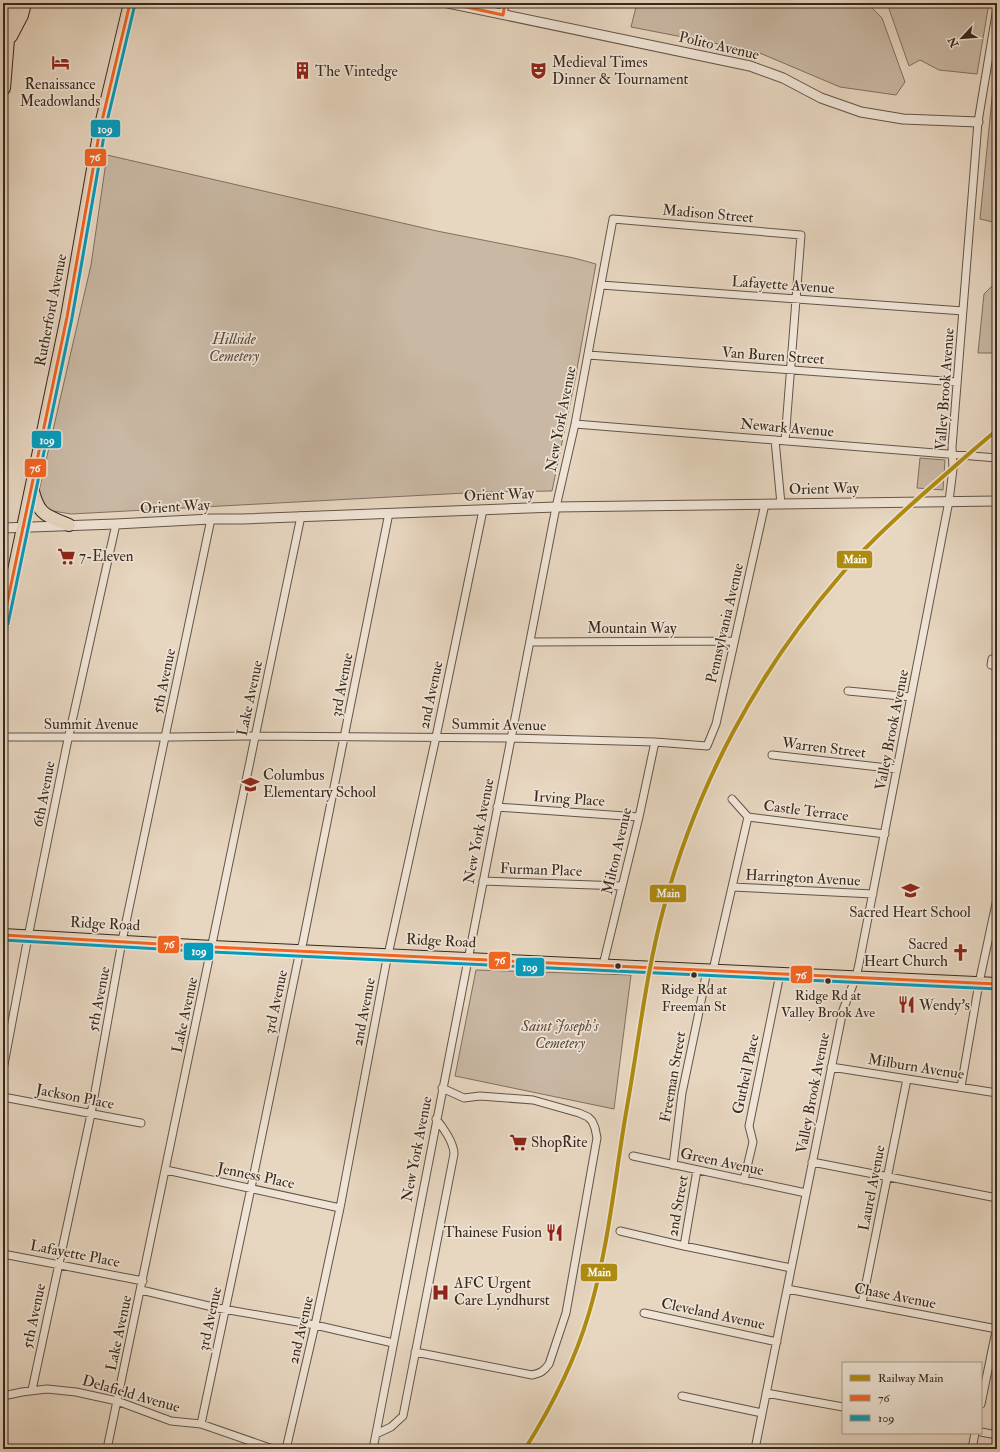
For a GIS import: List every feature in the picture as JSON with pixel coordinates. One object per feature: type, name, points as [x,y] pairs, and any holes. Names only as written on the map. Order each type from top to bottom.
[{"type":"highway","points":[[3,88],[10,3]]},
{"type":"highway","points":[[7,42],[21,15],[24,3]]},
{"type":"main road","name":"Rutherford Avenue","points":[[3,623],[70,301],[100,129],[130,3]]},
{"type":"main road","points":[[32,483],[35,498],[42,512],[68,525]]},
{"type":"main road","name":"Ridge Road","points":[[3,935],[997,984]]},
{"type":"street","name":"Polito Avenue","points":[[448,3],[750,66],[783,78],[821,98],[861,112],[903,119],[978,122]]},
{"type":"street","points":[[503,15],[506,3]]},
{"type":"street","name":"Valley Brook Avenue","points":[[755,1449],[843,1010],[856,977],[873,894],[949,501],[953,469],[952,447],[978,122],[997,8]]},
{"type":"street","name":"Madison Street","points":[[613,219],[801,235],[797,300]]},
{"type":"street","name":"New York Avenue","points":[[373,1449],[556,507],[575,424],[613,219]]},
{"type":"street","name":"Lafayette Avenue","points":[[601,285],[963,311]]},
{"type":"street","points":[[785,441],[797,300]]},
{"type":"street","name":"Van Buren Street","points":[[588,355],[957,382]]},
{"type":"street","name":"Newark Avenue","points":[[575,424],[997,458]]},
{"type":"street","points":[[775,440],[781,504]]},
{"type":"street","name":"Orient Way","points":[[3,528],[556,507],[997,501]]},
{"type":"street","name":"Pennsylvania Avenue","points":[[707,746],[716,724],[765,504]]},
{"type":"street","name":"2nd Avenue","points":[[286,1449],[316,1325],[340,1208],[388,954],[436,737],[483,510]]},
{"type":"street","name":"3rd Avenue","points":[[201,1424],[251,1188],[389,513]]},
{"type":"street","name":"Lake Avenue","points":[[107,1449],[301,516]]},
{"type":"street","name":"5th Avenue","points":[[32,1390],[91,1114],[122,941],[211,519]]},
{"type":"street","name":"6th Avenue","points":[[3,1070],[68,738],[116,524]]},
{"type":"street","name":"Mountain Way","points":[[530,642],[734,641]]},
{"type":"street","points":[[992,659],[991,665],[997,666]]},
{"type":"street","points":[[848,691],[911,697]]},
{"type":"street","name":"Summit Avenue","points":[[3,737],[436,737],[655,742],[707,746]]},
{"type":"street","name":"Milton Avenue","points":[[603,965],[639,817],[655,742]]},
{"type":"street","name":"Warren Street","points":[[772,755],[897,769]]},
{"type":"street","name":"Castle Terrace","points":[[732,799],[748,817],[885,834]]},
{"type":"street","name":"Irving Place","points":[[497,807],[639,817]]},
{"type":"street","name":"Freeman Street","points":[[673,1165],[682,1093],[699,1012],[732,887],[748,817]]},
{"type":"street","name":"Furman Place","points":[[483,881],[622,886]]},
{"type":"street","name":"Harrington Avenue","points":[[732,887],[873,894]]},
{"type":"street","points":[[961,1087],[979,983],[997,899]]},
{"type":"street","name":"Gutheil Place","points":[[744,1180],[752,1142],[749,1126],[780,974]]},
{"type":"street","name":"Milburn Avenue","points":[[832,1067],[997,1093]]},
{"type":"street","name":"Laurel Avenue","points":[[862,1303],[907,1079]]},
{"type":"street","points":[[415,1352],[532,1375],[540,1373],[544,1370],[549,1364],[566,1313],[597,1138],[592,1121],[588,1117],[579,1114],[533,1100],[480,1096],[464,1098],[442,1088]]},
{"type":"street","name":"Jackson Place","points":[[3,1097],[141,1123]]},
{"type":"street","points":[[376,1434],[392,1427],[403,1416],[454,1154],[454,1150],[443,1128],[436,1119]]},
{"type":"street","name":"Green Avenue","points":[[633,1156],[806,1193]]},
{"type":"street","points":[[812,1162],[997,1198]]},
{"type":"street","name":"Jenness Place","points":[[166,1170],[340,1208]]},
{"type":"street","name":"2nd Street","points":[[684,1246],[697,1170]]},
{"type":"street","points":[[620,1231],[791,1268]]},
{"type":"street","name":"Lafayette Place","points":[[3,1254],[143,1281]]},
{"type":"street","name":"Chase Avenue","points":[[787,1289],[997,1328]]},
{"type":"street","points":[[141,1290],[225,1309],[316,1325],[393,1343]]},
{"type":"street","name":"Cleveland Avenue","points":[[644,1312],[777,1342]]},
{"type":"street","points":[[982,1399],[997,1328]]},
{"type":"street","name":"Delafield Avenue","points":[[3,1396],[32,1390],[62,1390],[76,1392],[117,1401],[171,1421],[201,1424],[273,1449]]},
{"type":"street","points":[[766,1393],[842,1406]]},
{"type":"street","points":[[682,1396],[762,1413]]},
{"type":"street","points":[[982,1432],[997,1435]]},
{"type":"street","points":[[972,1449],[975,1434]]},
{"type":"green space","points":[[637,3],[867,3],[882,18],[905,82],[896,95],[840,87],[755,51],[631,27]]},
{"type":"green space","points":[[887,3],[989,3],[977,74],[939,70],[920,60],[909,66]]},
{"type":"green space","points":[[993,88],[997,88],[997,223],[980,219]]},
{"type":"green space","name":"Hillside Cemetery","points":[[107,155],[437,231],[574,258],[596,264],[575,380],[552,491],[484,492],[71,514],[47,510],[39,491],[91,265]]},
{"type":"green space","points":[[997,281],[997,353],[978,353],[984,294]]},
{"type":"green space","points":[[920,458],[945,460],[943,490],[917,488]]},
{"type":"green space","name":"Saint Joseph's Cemetery","points":[[476,970],[631,975],[614,1109],[455,1076]]},
{"type":"rail line","name":"Main","points":[[525,1449],[570,1366],[583,1331],[596,1288],[607,1236],[652,956],[664,907],[678,862],[694,817],[712,774],[733,732],[782,651],[840,576],[872,541],[895,519],[997,430]]},
{"type":"transit line","name":"76","points":[[3,623],[67,317],[100,129],[130,3]]},
{"type":"transit line","name":"76","points":[[448,3],[503,15],[505,3]]},
{"type":"transit line","name":"109","points":[[8,624],[72,318],[105,130],[135,4]]},
{"type":"transit line","name":"76","points":[[3,935],[212,947],[997,984]]},
{"type":"transit line","name":"109","points":[[3,940],[212,952],[997,989]]},
{"type":"place","name":"Renaissance Meadowlands","points":[[60,63]]},
{"type":"place","name":"The Vintedge","points":[[302,71]]},
{"type":"place","name":"Medieval Times Dinner & Tournament","points":[[539,71]]},
{"type":"place","name":"7-Eleven","points":[[66,556]]},
{"type":"place","name":"Columbus Elementary School","points":[[250,784]]},
{"type":"place","name":"Sacred Heart School","points":[[910,891]]},
{"type":"place","name":"Sacred Heart Church","points":[[961,953]]},
{"type":"place","name":"Ridge Rd at Freeman St","points":[[694,975]]},
{"type":"place","name":"Ridge Rd at Valley Brook Ave","points":[[828,981]]},
{"type":"place","name":"Wendy's","points":[[906,1005]]},
{"type":"place","name":"ShopRite","points":[[518,1142]]},
{"type":"place","name":"Thainese Fusion","points":[[555,1232]]},
{"type":"place","name":"AFC Urgent Care Lyndhurst","points":[[441,1292]]}]
